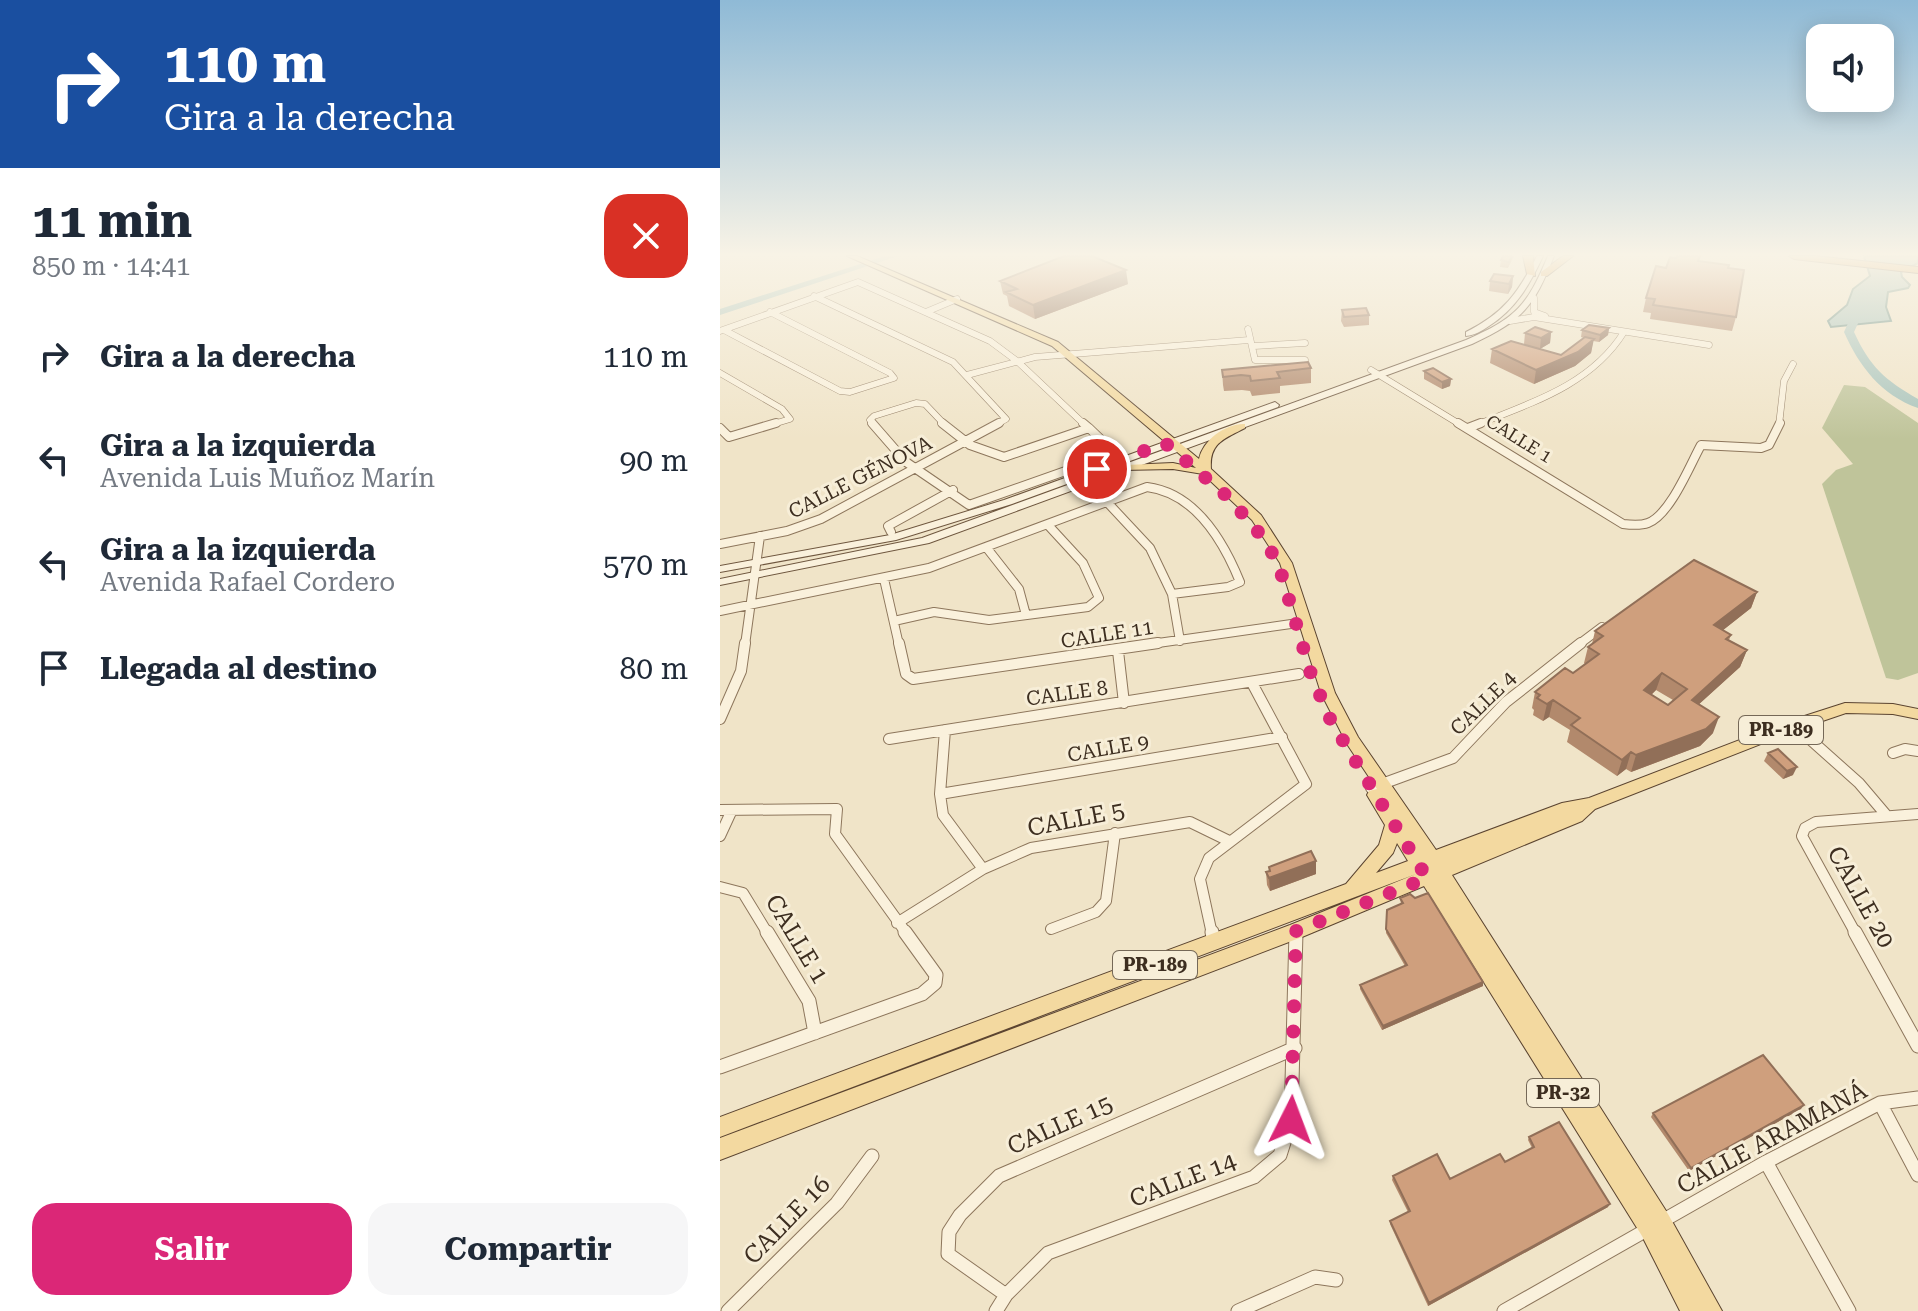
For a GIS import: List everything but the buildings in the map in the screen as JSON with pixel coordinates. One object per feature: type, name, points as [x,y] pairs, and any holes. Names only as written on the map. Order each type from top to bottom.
[{"type":"main road","name":"PR-32","points":[[993,317],[1047,340],[1247,506],[1273,539],[1293,579],[1301,623],[1328,693],[1394,823],[1429,868],[1710,1311]]},
{"type":"main road","points":[[720,582],[925,541],[1126,468],[1173,446],[1241,426],[1470,334],[1499,317]]},
{"type":"main road","points":[[720,569],[892,538],[1008,502],[1469,342],[1514,317]]},
{"type":"main road","points":[[1126,468],[1173,466],[1202,471],[1206,447],[1241,426]]},
{"type":"main road","name":"PR-189","points":[[720,1127],[1349,891],[1429,868],[1568,808],[1591,804],[1794,725],[1845,708],[1893,709],[1918,714]]},
{"type":"main road","name":"PR-32","points":[[1376,787],[1415,837],[1429,868]]},
{"type":"main road","points":[[1349,891],[1387,848],[1394,823]]},
{"type":"main road","points":[[1387,894],[1423,891],[1448,899],[1473,851],[1436,847],[1415,837]]},
{"type":"main road","name":"PR-189","points":[[720,1149],[1296,931],[1387,894],[1429,868]]},
{"type":"main road","name":"PR-32","points":[[1655,1225],[1693,1311]]},
{"type":"street","points":[[722,330],[756,317]]},
{"type":"street","points":[[722,330],[840,391],[850,392],[894,378],[890,373],[780,317]]},
{"type":"street","points":[[859,317],[953,362],[967,375],[1017,361],[1064,354],[1252,343],[1305,343]]},
{"type":"street","points":[[937,317],[990,341],[1017,361],[1089,428],[1113,451],[1108,456],[969,505],[953,490],[914,469],[894,452],[870,420],[874,416],[916,403],[925,404],[951,434],[995,456],[1004,457],[1089,428]]},
{"type":"street","points":[[1510,321],[1524,317]]},
{"type":"street","points":[[1527,317],[1542,319],[1545,324],[1575,324],[1709,345]]},
{"type":"street","points":[[1552,317],[1575,324]]},
{"type":"street","points":[[1248,329],[1255,360],[1268,363],[1305,360]]},
{"type":"street","points":[[1468,428],[1572,383],[1616,348],[1624,332]]},
{"type":"street","points":[[1276,345],[1283,348],[1286,359],[1283,362]]},
{"type":"street","points":[[1268,363],[1272,374]]},
{"type":"street","name":"CALLE 1","points":[[1376,373],[1623,524],[1651,523],[1662,513],[1701,445],[1715,443],[1750,450],[1769,445],[1782,419],[1784,381],[1793,364]]},
{"type":"street","points":[[720,373],[782,409],[790,419],[729,437],[720,428]]},
{"type":"street","name":"CALLE GÉNOVA","points":[[720,544],[787,531],[821,519],[1006,419],[967,375]]},
{"type":"street","points":[[720,611],[929,568],[1147,487],[1162,486],[1211,527],[1233,561],[1240,582],[1228,587],[1172,594]]},
{"type":"street","points":[[891,532],[888,526],[953,490]]},
{"type":"street","points":[[1107,502],[1150,548],[1172,594],[1180,641]]},
{"type":"street","points":[[884,579],[894,621],[934,612],[989,620],[1088,607],[1099,598],[1083,563],[1048,525]]},
{"type":"street","points":[[720,719],[741,671],[760,536]]},
{"type":"street","points":[[986,547],[1019,589],[1026,615]]},
{"type":"street","name":"CALLE 11","points":[[894,621],[906,674],[913,679],[1301,623]]},
{"type":"street","name":"CALLE 4","points":[[1376,787],[1453,758],[1506,702],[1608,623]]},
{"type":"street","points":[[1118,651],[1124,703]]},
{"type":"street","name":"CALLE 8","points":[[889,739],[1299,674]]},
{"type":"street","points":[[1214,943],[1200,879],[1209,858],[1306,784],[1252,683]]},
{"type":"street","points":[[1794,725],[1859,783],[1887,816]]},
{"type":"street","points":[[945,730],[940,794],[943,815],[983,869]]},
{"type":"street","name":"CALLE 9","points":[[940,794],[1282,737]]},
{"type":"street","points":[[1893,753],[1905,749],[1918,751]]},
{"type":"street","points":[[720,836],[726,810],[837,809],[835,834],[936,975],[935,983],[922,994],[720,1067]]},
{"type":"street","name":"CALLE 20","points":[[1918,814],[1816,822],[1805,828],[1802,836],[1918,1046]]},
{"type":"street","name":"CALLE 5","points":[[897,923],[983,869],[1031,848],[1190,822],[1229,841]]},
{"type":"street","points":[[1051,929],[1096,912],[1106,901],[1115,833]]},
{"type":"street","name":"CALLE 1","points":[[720,887],[743,893],[809,1001],[815,1033]]},
{"type":"street","name":"CALLE 14","points":[[996,1311],[1006,1295],[1048,1253],[1254,1177],[1280,1155],[1291,1120],[1296,931]]},
{"type":"street","name":"CALLE 15","points":[[1006,1295],[948,1254],[949,1232],[960,1215],[999,1176],[1295,1048]]},
{"type":"street","name":"CALLE ARAMANÁ","points":[[1504,1311],[1766,1162],[1880,1103],[1918,1098]]},
{"type":"street","points":[[1880,1103],[1918,1175]]},
{"type":"street","name":"CALLE 16","points":[[728,1311],[837,1203],[872,1156]]},
{"type":"street","points":[[1766,1162],[1849,1311]]},
{"type":"street","points":[[1238,1311],[1263,1306],[1315,1277],[1336,1280]]},
{"type":"green space","points":[[1844,385],[1865,387],[1918,423],[1918,673],[1898,680],[1886,678],[1822,484],[1836,470],[1853,464],[1822,428]]},
{"type":"water","points":[[1833,317],[1890,317],[1891,321],[1831,327],[1828,321]]},
{"type":"waterway","points":[[1856,317],[1849,332],[1868,368],[1883,382],[1918,404]]},
{"type":"route","points":[[1097,469],[1165,443],[1249,519],[1279,566],[1324,707],[1427,878],[1296,931],[1291,1120]]}]
